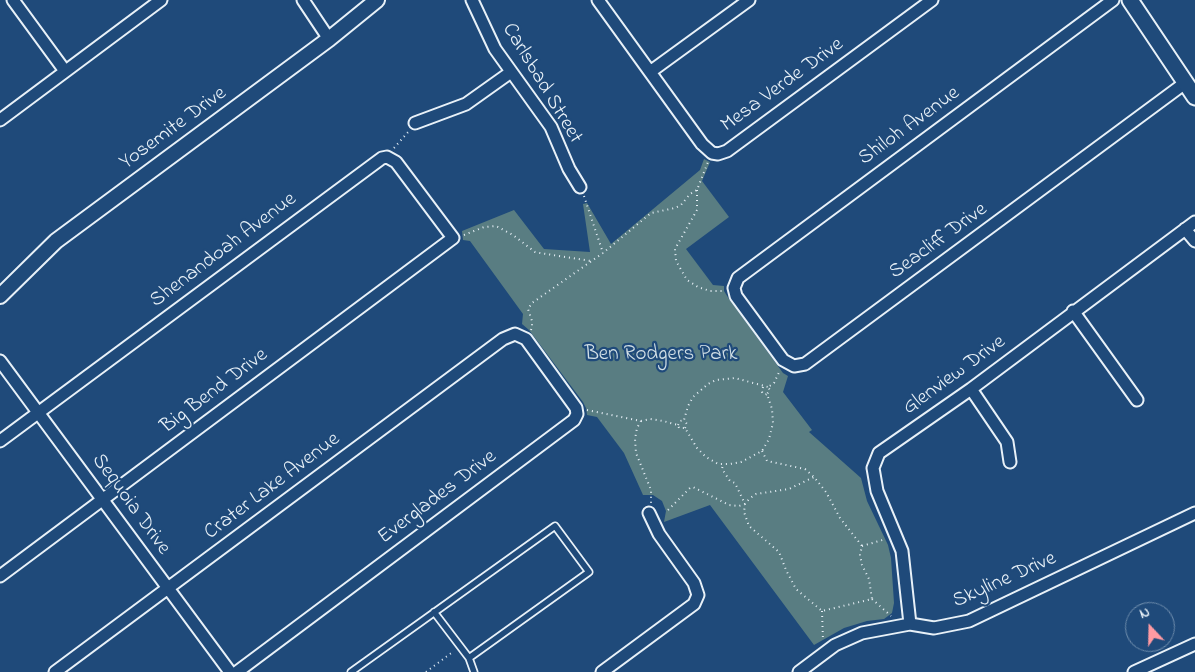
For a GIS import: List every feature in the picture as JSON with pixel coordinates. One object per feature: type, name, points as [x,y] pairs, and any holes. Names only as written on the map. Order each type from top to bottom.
[{"type":"main road","points":[[1130,0],[1195,97]]},
{"type":"street","points":[[13,0],[65,71]]},
{"type":"street","points":[[303,0],[329,39]]},
{"type":"street","name":"Yosemite Drive","points":[[0,296],[56,242],[329,39],[377,0]]},
{"type":"street","name":"Carlsbad Street","points":[[472,0],[495,49],[551,127],[569,169],[580,187]]},
{"type":"street","name":"Mesa Verde Drive","points":[[598,0],[702,144],[712,153],[718,154],[727,151],[932,0]]},
{"type":"street","points":[[650,72],[749,0]]},
{"type":"street","name":"Shiloh Avenue","points":[[729,289],[743,274],[1113,0]]},
{"type":"street","points":[[0,120],[154,2]]},
{"type":"street","points":[[415,123],[466,104],[510,72]]},
{"type":"street","name":"Seacliff Drive","points":[[729,289],[782,360],[794,366],[802,365],[1185,82]]},
{"type":"street","points":[[387,156],[396,162],[453,238]]},
{"type":"street","name":"Shenandoah Avenue","points":[[0,441],[376,161],[387,156]]},
{"type":"street","points":[[1190,225],[1195,241]]},
{"type":"street","name":"Glenview Drive","points":[[905,625],[902,551],[877,492],[872,468],[879,453],[971,389],[1190,225]]},
{"type":"street","name":"Big Bend Drive","points":[[0,576],[453,238]]},
{"type":"street","points":[[1073,311],[1137,400]]},
{"type":"street","points":[[521,336],[576,408]]},
{"type":"street","name":"Crater Lake Avenue","points":[[55,672],[503,339],[521,336]]},
{"type":"street","name":"Sequoia Drive","points":[[0,361],[230,672]]},
{"type":"street","points":[[971,389],[1007,442],[1010,462]]},
{"type":"street","name":"Everglades Drive","points":[[237,672],[574,420],[577,414],[576,408]]},
{"type":"street","points":[[602,672],[694,604],[698,595],[694,583],[659,534],[649,513]]},
{"type":"street","name":"Skyline Drive","points":[[799,672],[835,644],[862,633],[905,625],[934,628],[969,621],[1195,513]]},
{"type":"street","points":[[1134,672],[1195,644]]},
{"type":"lane","points":[[351,672],[555,526],[589,572],[469,658]]},
{"type":"lane","points":[[434,612],[469,658],[474,672]]},
{"type":"path","points":[[387,156],[415,123]]},
{"type":"path","points":[[712,153],[697,190],[697,210],[675,249],[676,261],[687,280],[698,288],[710,291],[729,289]]},
{"type":"path","points":[[580,187],[603,253]]},
{"type":"path","points":[[521,336],[532,327],[529,306],[603,253],[650,213],[681,205],[690,194],[697,190]]},
{"type":"path","points":[[453,238],[484,227],[496,226],[513,235],[535,252],[591,261]]},
{"type":"path","points":[[768,387],[770,390],[767,394],[772,409],[773,423],[769,439],[762,451],[741,462],[718,464],[706,457],[697,448],[685,428],[687,424],[684,420],[688,406],[701,389],[716,380],[736,378],[768,387],[774,382],[780,370]]},
{"type":"path","points":[[764,387],[762,392],[765,395],[767,394]]},
{"type":"path","points":[[576,408],[641,421],[650,419],[678,425],[682,429],[685,428]]},
{"type":"path","points":[[678,425],[680,421],[684,420]]},
{"type":"path","points":[[641,421],[636,434],[636,453],[651,490],[649,513]]},
{"type":"path","points":[[762,451],[768,462],[799,466],[814,477],[826,492],[840,518],[862,546]]},
{"type":"path","points":[[723,464],[722,469],[730,481],[735,483],[745,504]]},
{"type":"path","points":[[814,477],[789,489],[756,494],[745,504],[744,512],[749,526],[775,547],[796,589],[822,611],[824,653]]},
{"type":"path","points":[[668,510],[694,487],[729,505],[739,506],[745,504]]},
{"type":"path","points":[[862,546],[896,536]]},
{"type":"path","points":[[862,546],[860,560],[869,578],[872,599],[905,625]]},
{"type":"path","points":[[822,611],[872,599]]},
{"type":"path","points":[[426,672],[455,650]]},
{"type":"green space","name":"Ben Rodgers Park","points":[[704,159],[710,162],[702,181],[729,217],[686,249],[713,285],[724,286],[724,291],[729,299],[783,373],[788,376],[783,392],[812,430],[809,432],[861,478],[867,501],[888,545],[891,558],[894,603],[892,613],[884,619],[867,621],[844,628],[814,645],[710,505],[664,522],[666,511],[662,501],[653,495],[643,495],[624,453],[597,417],[587,415],[583,402],[529,330],[522,324],[523,314],[470,241],[463,240],[462,231],[514,210],[544,249],[590,252],[583,204],[587,203],[611,244],[700,170]]}]
